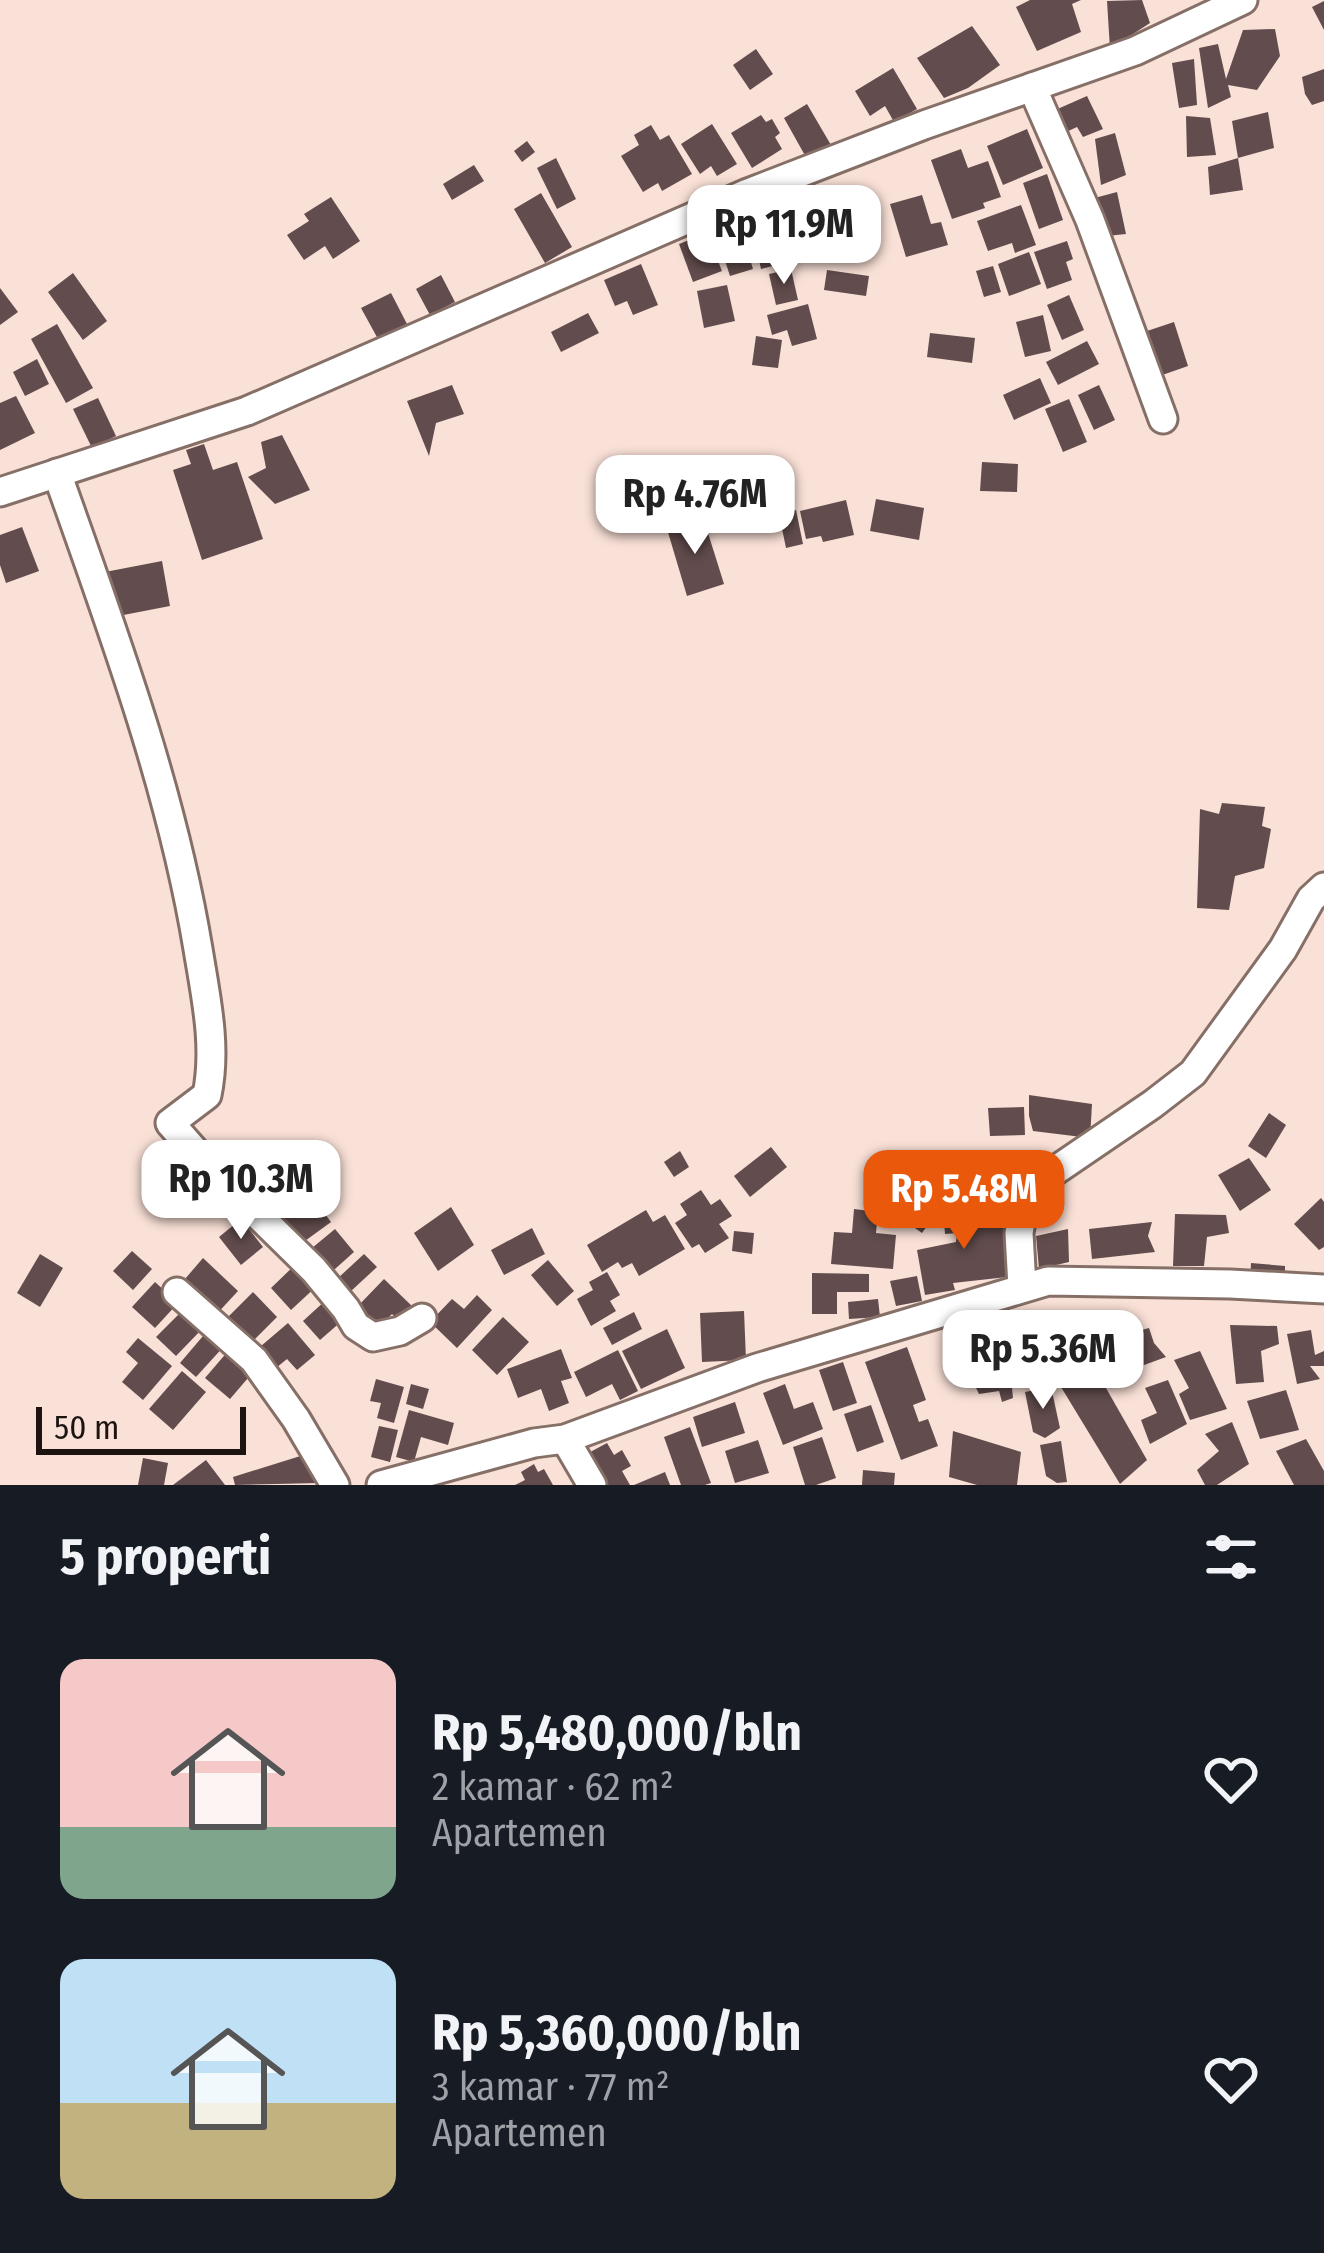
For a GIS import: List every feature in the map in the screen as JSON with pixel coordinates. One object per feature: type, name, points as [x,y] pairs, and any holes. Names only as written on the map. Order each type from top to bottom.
[{"type":"street","points":[[0,492],[247,411],[748,193],[1135,51],[1243,0]]},
{"type":"street","points":[[1032,87],[1090,220],[1162,419]]},
{"type":"street","points":[[57,473],[165,796],[191,903],[213,1068],[207,1095],[170,1123],[206,1165],[314,1270],[356,1326],[374,1337],[400,1331],[422,1318]]},
{"type":"street","points":[[1022,1287],[1019,1233],[1024,1204],[1037,1183],[1192,1073],[1324,887]]},
{"type":"street","points":[[382,1485],[565,1438],[757,1368],[1048,1281],[1324,1289]]},
{"type":"street","points":[[177,1292],[254,1360],[335,1485]]},
{"type":"street","points":[[565,1438],[592,1485]]},
{"type":"building","points":[[1030,0],[1081,0],[1072,4],[1081,32],[1037,51],[1016,7]]},
{"type":"building","points":[[1142,0],[1150,23],[1110,49],[1107,1]]},
{"type":"building","points":[[1324,1],[1324,30],[1312,7]]},
{"type":"building","points":[[972,26],[1000,65],[944,98],[917,58]]},
{"type":"building","points":[[1275,29],[1280,56],[1257,90],[1228,85],[1231,97],[1208,108],[1199,48],[1218,44],[1226,79],[1243,30]]},
{"type":"building","points":[[756,49],[773,74],[750,90],[733,65]]},
{"type":"building","points":[[1194,59],[1197,105],[1179,108],[1172,63]]},
{"type":"building","points":[[893,68],[917,109],[894,122],[885,106],[870,116],[855,91]]},
{"type":"building","points":[[1324,69],[1324,101],[1312,105],[1302,77]]},
{"type":"building","points":[[1087,96],[1103,129],[1083,137],[1077,127],[1064,133],[1053,111]]},
{"type":"building","points":[[807,104],[831,145],[807,159],[784,118]]},
{"type":"building","points":[[1268,112],[1274,148],[1238,158],[1232,121]]},
{"type":"building","points":[[761,115],[766,122],[772,119],[782,149],[752,168],[731,133]]},
{"type":"building","points":[[1186,116],[1210,118],[1216,155],[1187,157]]},
{"type":"building","points":[[712,124],[737,164],[717,176],[711,166],[700,174],[681,144]]},
{"type":"building","points":[[651,125],[660,140],[669,135],[692,174],[662,191],[658,183],[643,192],[621,156],[639,145],[634,135]]},
{"type":"building","points":[[1027,129],[1043,168],[1003,185],[987,146]]},
{"type":"building","points":[[1115,133],[1126,175],[1101,185],[1095,139]]},
{"type":"building","points":[[527,141],[535,152],[522,162],[514,151]]},
{"type":"building","points":[[961,149],[968,168],[988,161],[1001,197],[952,219],[931,160]]},
{"type":"building","points":[[556,158],[576,199],[557,209],[537,168]]},
{"type":"building","points":[[1238,158],[1243,190],[1210,195],[1208,167]]},
{"type":"building","points":[[474,165],[484,181],[452,200],[443,184]]},
{"type":"building","points":[[1047,174],[1063,220],[1039,229],[1023,183]]},
{"type":"building","points":[[1117,192],[1126,234],[1107,236],[1091,199]]},
{"type":"building","points":[[541,193],[572,247],[545,263],[514,209]]},
{"type":"building","points":[[922,195],[931,224],[941,222],[948,245],[906,257],[890,204]]},
{"type":"building","points":[[331,197],[360,241],[333,259],[325,246],[304,260],[287,235],[309,221],[304,214]]},
{"type":"building","points":[[780,201],[796,260],[761,269],[754,238],[746,240],[740,213]]},
{"type":"building","points":[[1021,205],[1036,245],[1015,253],[1012,243],[988,251],[977,221]]},
{"type":"building","points":[[707,233],[722,271],[693,282],[679,244]]},
{"type":"building","points":[[736,233],[753,269],[730,276],[718,239]]},
{"type":"building","points":[[1067,241],[1073,259],[1066,262],[1072,280],[1047,289],[1034,252]]},
{"type":"building","points":[[1029,252],[1041,284],[1009,296],[998,264]]},
{"type":"building","points":[[641,264],[658,305],[633,315],[627,301],[615,306],[604,280]]},
{"type":"building","points":[[993,266],[1001,292],[984,297],[976,271]]},
{"type":"building","points":[[791,269],[798,300],[776,305],[769,274]]},
{"type":"building","points":[[827,270],[869,276],[866,296],[824,290]]},
{"type":"building","points":[[73,273],[107,321],[83,340],[48,292]]},
{"type":"building","points":[[441,275],[455,302],[430,315],[416,289]]},
{"type":"building","points":[[727,285],[735,321],[704,328],[697,291]]},
{"type":"building","points":[[0,288],[18,312],[0,325]]},
{"type":"building","points":[[391,293],[407,324],[378,339],[361,308]]},
{"type":"building","points":[[1069,295],[1084,330],[1062,340],[1047,305]]},
{"type":"building","points":[[808,304],[817,339],[792,346],[787,330],[772,335],[767,315]]},
{"type":"building","points":[[588,313],[599,333],[561,352],[551,332]]},
{"type":"building","points":[[1043,315],[1051,351],[1025,357],[1016,322]]},
{"type":"building","points":[[1174,322],[1188,366],[1148,380],[1132,336]]},
{"type":"building","points":[[57,324],[93,388],[66,403],[31,339]]},
{"type":"building","points":[[930,333],[975,338],[972,363],[927,357]]},
{"type":"building","points":[[756,336],[782,340],[778,368],[752,365]]},
{"type":"building","points":[[1087,341],[1099,364],[1058,385],[1046,362]]},
{"type":"building","points":[[37,359],[49,384],[25,396],[13,372]]},
{"type":"building","points":[[1040,378],[1051,403],[1014,420],[1003,395]]},
{"type":"building","points":[[452,385],[464,414],[436,423],[429,456],[407,401]]},
{"type":"building","points":[[1099,385],[1115,420],[1094,430],[1078,395]]},
{"type":"building","points":[[16,396],[35,433],[0,450],[0,403]]},
{"type":"building","points":[[98,398],[116,436],[92,448],[73,409]]},
{"type":"building","points":[[1069,399],[1087,442],[1063,452],[1045,409]]},
{"type":"building","points":[[282,435],[310,490],[275,504],[248,477],[266,468],[261,442]]},
{"type":"building","points":[[204,444],[213,470],[237,462],[263,539],[202,560],[173,470],[191,464],[186,450]]},
{"type":"building","points":[[982,462],[1018,464],[1017,492],[980,491]]},
{"type":"building","points":[[876,499],[924,508],[919,540],[870,531]]},
{"type":"building","points":[[846,500],[854,535],[823,542],[821,536],[806,539],[800,511]]},
{"type":"building","points":[[796,510],[803,544],[786,548],[779,514]]},
{"type":"building","points":[[703,517],[724,584],[687,596],[667,529]]},
{"type":"building","points":[[22,527],[39,571],[6,583],[0,565],[0,535]]},
{"type":"building","points":[[162,561],[170,606],[113,617],[105,572]]},
{"type":"building","points":[[1222,803],[1265,807],[1262,826],[1271,829],[1264,868],[1235,876],[1229,910],[1197,908],[1200,809],[1219,814]]},
{"type":"building","points":[[1029,1095],[1092,1104],[1090,1138],[1033,1131]]},
{"type":"building","points":[[1024,1107],[1025,1135],[990,1136],[988,1108]]},
{"type":"building","points":[[1269,1113],[1286,1125],[1266,1158],[1248,1146]]},
{"type":"building","points":[[771,1147],[787,1167],[750,1197],[734,1176]]},
{"type":"building","points":[[188,1150],[212,1186],[189,1202],[165,1167]]},
{"type":"building","points":[[680,1151],[689,1167],[674,1177],[664,1162]]},
{"type":"building","points":[[1249,1158],[1271,1190],[1240,1211],[1218,1175]]},
{"type":"building","points":[[923,1161],[956,1185],[922,1233],[888,1209]]},
{"type":"building","points":[[701,1190],[711,1205],[720,1199],[732,1216],[719,1224],[729,1238],[705,1253],[699,1244],[692,1248],[675,1223],[687,1215],[680,1204]]},
{"type":"building","points":[[1321,1198],[1324,1247],[1319,1250],[1294,1224]]},
{"type":"building","points":[[295,1199],[304,1211],[316,1202],[331,1222],[294,1249],[279,1228],[287,1223],[279,1211]]},
{"type":"building","points":[[960,1201],[973,1201],[978,1228],[1006,1223],[1007,1277],[953,1283],[955,1290],[925,1295],[917,1250],[956,1242],[957,1233],[945,1234],[943,1209],[959,1208]]},
{"type":"building","points":[[451,1207],[474,1245],[438,1271],[414,1233]]},
{"type":"building","points":[[854,1209],[878,1212],[876,1233],[896,1235],[893,1269],[831,1264],[834,1232],[852,1233]]},
{"type":"building","points":[[646,1210],[653,1222],[665,1215],[685,1249],[639,1276],[632,1263],[622,1268],[618,1262],[602,1272],[587,1245]]},
{"type":"building","points":[[1175,1214],[1226,1215],[1229,1233],[1207,1237],[1204,1266],[1173,1266]]},
{"type":"building","points":[[241,1219],[263,1247],[241,1265],[219,1237]]},
{"type":"building","points":[[1152,1222],[1148,1236],[1155,1252],[1092,1259],[1089,1229]]},
{"type":"building","points":[[532,1228],[545,1254],[504,1275],[491,1250]]},
{"type":"building","points":[[335,1229],[354,1252],[326,1277],[306,1253]]},
{"type":"building","points":[[1068,1229],[1069,1262],[1039,1269],[1036,1236]]},
{"type":"building","points":[[734,1231],[754,1233],[752,1254],[732,1251]]},
{"type":"building","points":[[132,1251],[152,1269],[133,1290],[113,1271]]},
{"type":"building","points":[[40,1254],[63,1268],[40,1307],[17,1293]]},
{"type":"building","points":[[364,1254],[377,1267],[350,1292],[337,1279]]},
{"type":"building","points":[[203,1258],[238,1291],[213,1318],[179,1286]]},
{"type":"building","points":[[548,1260],[574,1291],[557,1306],[531,1275]]},
{"type":"building","points":[[298,1262],[319,1284],[291,1310],[271,1288]]},
{"type":"building","points":[[1251,1263],[1285,1266],[1285,1287],[1250,1285]]},
{"type":"building","points":[[607,1272],[620,1295],[610,1301],[616,1311],[591,1326],[577,1299],[593,1290],[589,1282]]},
{"type":"building","points":[[812,1273],[869,1274],[869,1292],[837,1292],[837,1314],[812,1314]]},
{"type":"building","points":[[917,1276],[922,1301],[896,1306],[890,1281]]},
{"type":"building","points":[[384,1279],[413,1307],[399,1321],[392,1314],[380,1327],[358,1306]]},
{"type":"building","points":[[155,1282],[178,1303],[155,1328],[132,1307]]},
{"type":"building","points":[[253,1292],[277,1317],[251,1343],[227,1318]]},
{"type":"building","points":[[477,1295],[492,1310],[457,1348],[430,1322],[452,1299],[464,1309]]},
{"type":"building","points":[[878,1299],[880,1317],[849,1319],[848,1302]]},
{"type":"building","points":[[326,1300],[343,1320],[320,1340],[303,1321]]},
{"type":"building","points":[[185,1308],[203,1328],[176,1356],[156,1337]]},
{"type":"building","points":[[1057,1310],[1066,1345],[1076,1342],[1081,1358],[1038,1369],[1025,1318]]},
{"type":"building","points":[[744,1311],[746,1360],[702,1362],[700,1313]]},
{"type":"building","points":[[634,1312],[642,1329],[612,1345],[603,1328]]},
{"type":"building","points":[[1124,1313],[1131,1333],[1149,1328],[1166,1357],[1114,1376],[1095,1323]]},
{"type":"building","points":[[503,1317],[529,1342],[497,1375],[472,1350]]},
{"type":"building","points":[[288,1323],[315,1355],[297,1370],[287,1359],[271,1372],[254,1352]]},
{"type":"building","points":[[986,1323],[1009,1359],[1013,1398],[1002,1402],[999,1391],[979,1394],[950,1335]]},
{"type":"building","points":[[1230,1325],[1277,1326],[1279,1344],[1261,1351],[1264,1382],[1236,1384]]},
{"type":"building","points":[[209,1329],[226,1344],[196,1377],[180,1363]]},
{"type":"building","points":[[667,1329],[685,1368],[641,1389],[622,1351]]},
{"type":"building","points":[[1311,1330],[1315,1355],[1324,1351],[1324,1366],[1310,1366],[1320,1379],[1297,1384],[1287,1334]]},
{"type":"building","points":[[138,1338],[172,1366],[143,1400],[122,1382],[138,1363],[126,1352]]},
{"type":"building","points":[[907,1347],[926,1400],[913,1405],[919,1422],[928,1419],[938,1446],[901,1460],[865,1362]]},
{"type":"building","points":[[561,1349],[572,1378],[561,1381],[569,1403],[549,1411],[541,1389],[518,1398],[507,1369]]},
{"type":"building","points":[[229,1350],[254,1371],[230,1399],[205,1378]]},
{"type":"building","points":[[618,1350],[638,1391],[620,1400],[612,1384],[586,1397],[574,1372]]},
{"type":"building","points":[[1200,1351],[1227,1409],[1190,1420],[1179,1394],[1189,1388],[1174,1360]]},
{"type":"building","points":[[843,1362],[857,1403],[833,1411],[819,1370]]},
{"type":"building","points":[[1094,1367],[1147,1460],[1120,1484],[1061,1387]]},
{"type":"building","points":[[182,1371],[206,1392],[173,1430],[149,1409]]},
{"type":"building","points":[[376,1379],[404,1387],[394,1423],[377,1418],[381,1403],[370,1401]]},
{"type":"building","points":[[1168,1380],[1187,1424],[1150,1444],[1141,1420],[1157,1413],[1145,1388]]},
{"type":"building","points":[[411,1384],[429,1389],[423,1409],[406,1404]]},
{"type":"building","points":[[785,1384],[794,1409],[813,1402],[823,1429],[783,1445],[763,1393]]},
{"type":"building","points":[[1051,1387],[1060,1428],[1045,1438],[1033,1432],[1025,1392]]},
{"type":"building","points":[[1286,1390],[1299,1430],[1260,1439],[1247,1401]]},
{"type":"building","points":[[735,1402],[745,1433],[702,1447],[693,1417]]},
{"type":"building","points":[[871,1405],[884,1442],[857,1452],[844,1414]]},
{"type":"building","points":[[409,1410],[454,1423],[448,1445],[421,1437],[414,1462],[396,1457]]},
{"type":"building","points":[[1232,1422],[1249,1464],[1217,1485],[1205,1485],[1197,1470],[1219,1451],[1205,1434]]},
{"type":"building","points":[[379,1426],[398,1430],[390,1462],[371,1457]]},
{"type":"building","points":[[690,1427],[711,1483],[705,1485],[681,1485],[664,1437]]},
{"type":"building","points":[[953,1431],[1021,1452],[1017,1485],[977,1485],[949,1477]]},
{"type":"building","points":[[822,1437],[836,1478],[805,1485],[793,1447]]},
{"type":"building","points":[[1306,1439],[1324,1471],[1324,1485],[1294,1485],[1276,1451]]},
{"type":"building","points":[[758,1440],[769,1473],[735,1483],[725,1451]]},
{"type":"building","points":[[1061,1441],[1067,1482],[1057,1483],[1046,1476],[1040,1445]]},
{"type":"building","points":[[607,1443],[614,1455],[622,1450],[631,1466],[622,1471],[630,1485],[596,1485],[581,1457]]},
{"type":"building","points":[[310,1453],[319,1483],[235,1485],[233,1477]]},
{"type":"building","points":[[143,1458],[168,1463],[164,1485],[138,1485]]},
{"type":"building","points":[[206,1460],[225,1485],[173,1485]]},
{"type":"building","points":[[534,1464],[538,1472],[544,1469],[553,1485],[515,1485],[525,1480],[521,1472]]},
{"type":"building","points":[[863,1470],[895,1473],[894,1485],[862,1485]]},
{"type":"building","points":[[665,1472],[670,1485],[634,1485]]}]
